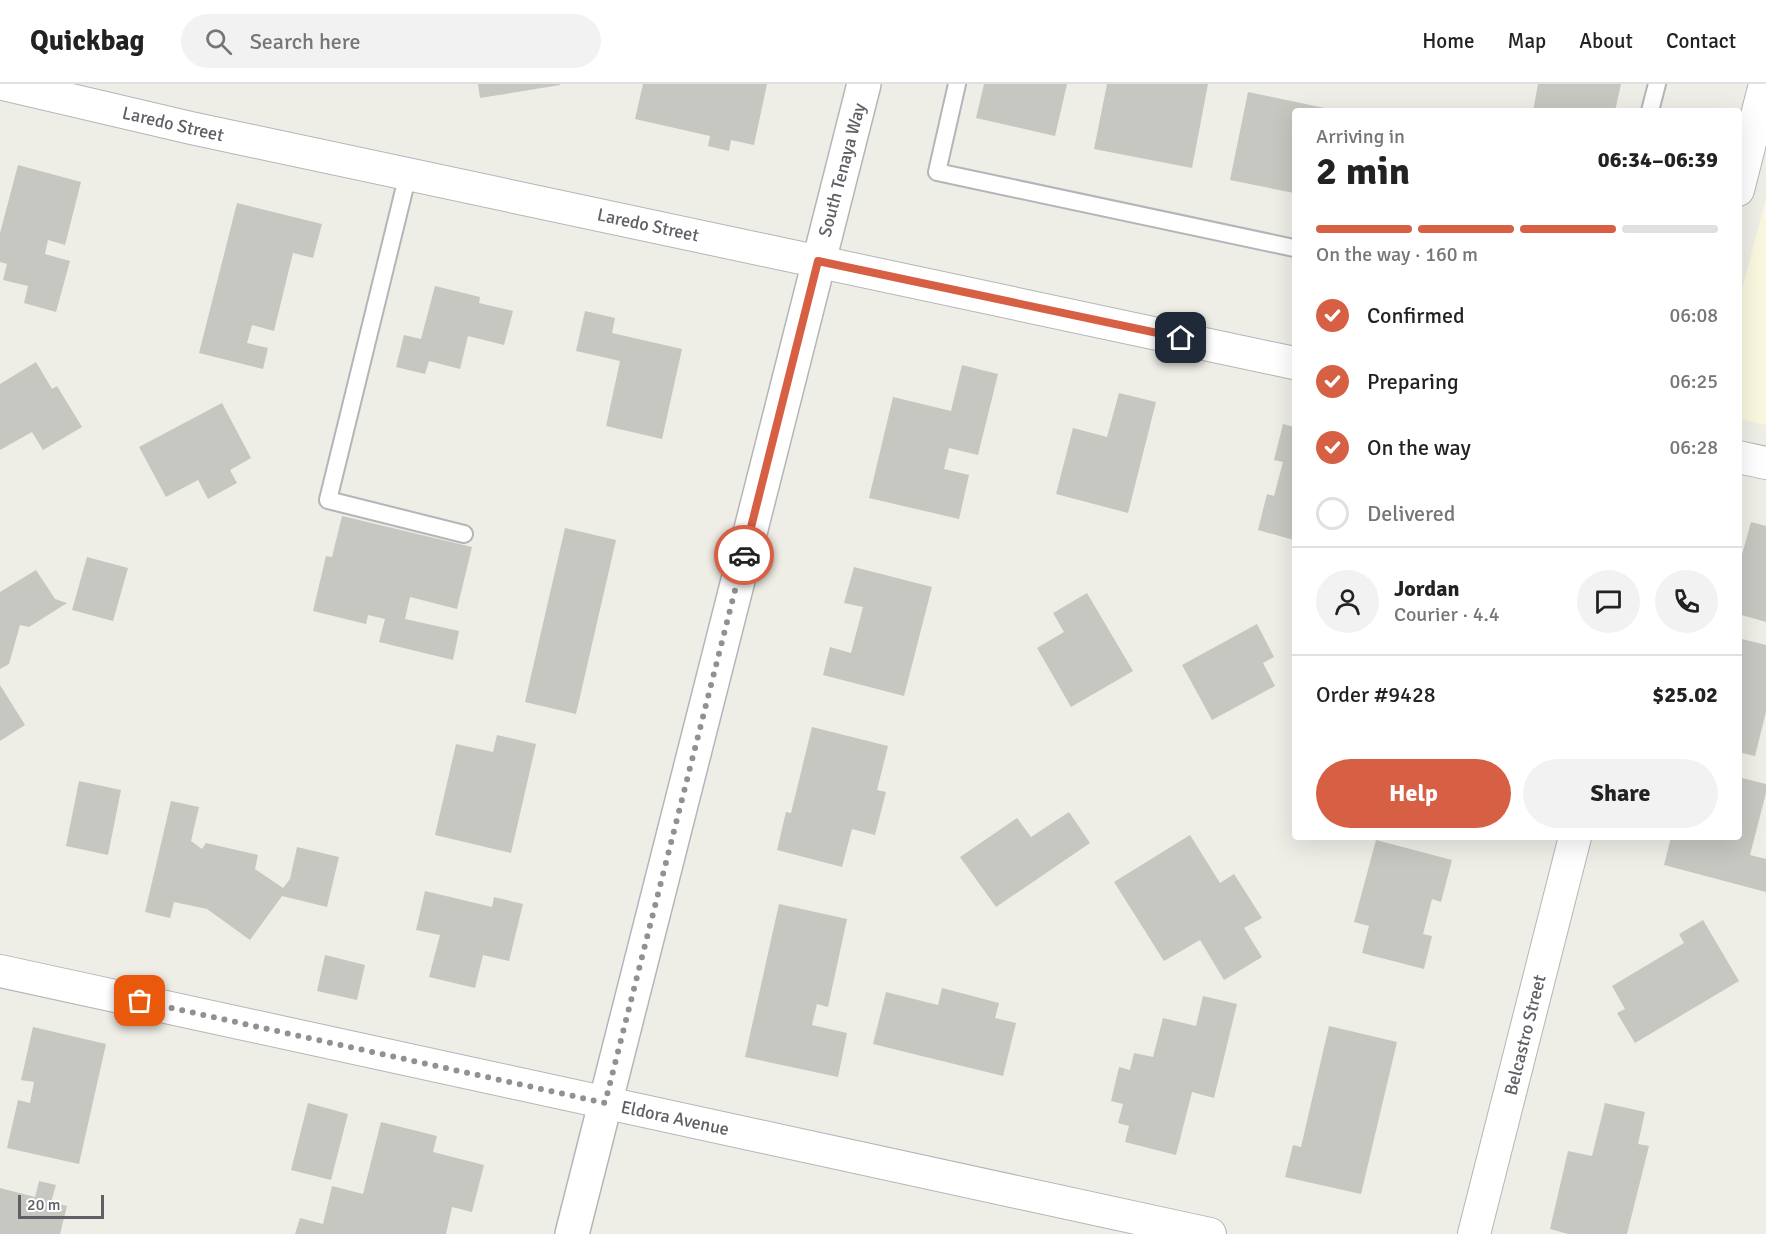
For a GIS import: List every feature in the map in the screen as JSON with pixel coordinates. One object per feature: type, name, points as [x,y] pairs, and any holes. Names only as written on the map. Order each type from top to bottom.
[{"type":"street","name":"Laredo Street","points":[[3,84],[191,128],[1292,363]]},
{"type":"street","name":"South Tenaya Way","points":[[572,1234],[864,84]]},
{"type":"street","points":[[1742,181],[1758,145],[1765,84]]},
{"type":"street","points":[[1742,458],[1766,463]]},
{"type":"street","name":"Belcastro Street","points":[[1474,1234],[1574,840]]},
{"type":"street","name":"Eldora Avenue","points":[[0,970],[1210,1234]]},
{"type":"lane","points":[[957,84],[937,172],[1292,248]]},
{"type":"lane","points":[[1651,108],[1657,84]]},
{"type":"lane","points":[[408,174],[328,500],[464,534]]},
{"type":"shaded area","points":[[1766,198],[1766,425],[1742,420],[1742,290]]},
{"type":"building","points":[[478,84],[560,84],[560,85],[480,98]]},
{"type":"building","points":[[643,84],[767,84],[754,145],[731,140],[729,151],[708,146],[710,136],[635,119]]},
{"type":"building","points":[[984,84],[1067,84],[1055,136],[976,118]]},
{"type":"building","points":[[1107,84],[1208,84],[1192,168],[1094,149]]},
{"type":"building","points":[[1538,84],[1621,84],[1616,108],[1534,108]]},
{"type":"building","points":[[1248,92],[1324,108],[1292,108],[1292,193],[1230,180]]},
{"type":"building","points":[[18,165],[81,182],[65,245],[48,240],[45,254],[70,261],[56,312],[24,303],[28,286],[3,280],[7,264],[0,262],[0,233]]},
{"type":"building","points":[[237,203],[322,224],[313,258],[293,253],[274,331],[252,325],[247,343],[268,348],[263,369],[199,353]]},
{"type":"building","points":[[435,286],[480,297],[479,303],[513,311],[504,345],[468,336],[460,369],[429,361],[425,374],[396,367],[404,335],[421,339]]},
{"type":"building","points":[[585,311],[615,318],[612,333],[682,349],[662,439],[606,426],[620,361],[576,351]]},
{"type":"building","points":[[36,362],[52,389],[57,386],[82,427],[43,450],[32,432],[0,450],[0,384]]},
{"type":"building","points":[[962,365],[998,374],[978,455],[949,448],[944,469],[969,475],[959,519],[869,498],[893,397],[951,411]]},
{"type":"building","points":[[1119,393],[1156,402],[1128,513],[1056,494],[1073,428],[1107,437]]},
{"type":"building","points":[[222,403],[251,458],[230,470],[237,483],[208,499],[198,480],[166,497],[139,447]]},
{"type":"building","points":[[1283,424],[1292,426],[1292,539],[1258,530],[1267,494],[1274,496],[1283,462],[1274,460]]},
{"type":"building","points":[[342,516],[472,547],[457,609],[410,597],[405,619],[459,631],[453,660],[379,642],[385,619],[368,615],[366,624],[313,611],[326,556],[332,557]]},
{"type":"building","points":[[1751,522],[1766,526],[1766,622],[1742,615],[1742,555]]},
{"type":"building","points":[[565,528],[616,540],[576,714],[525,702]]},
{"type":"building","points":[[87,557],[128,568],[113,621],[72,610]]},
{"type":"building","points":[[854,567],[932,587],[904,696],[823,675],[830,647],[851,653],[863,607],[844,603]]},
{"type":"building","points":[[36,570],[55,599],[67,603],[29,627],[20,625],[9,664],[0,669],[0,592]]},
{"type":"building","points":[[1087,593],[1133,671],[1071,707],[1037,648],[1064,632],[1053,613]]},
{"type":"building","points":[[1257,624],[1274,657],[1263,663],[1275,686],[1212,720],[1182,665]]},
{"type":"building","points":[[1742,639],[1766,645],[1766,712],[1755,756],[1742,753]]},
{"type":"building","points":[[0,685],[25,725],[0,741]]},
{"type":"building","points":[[812,727],[888,746],[877,790],[886,792],[875,835],[852,829],[842,867],[777,850],[786,812],[791,813]]},
{"type":"building","points":[[497,735],[536,744],[511,853],[435,835],[456,744],[493,752]]},
{"type":"building","points":[[1742,778],[1766,784],[1766,793],[1750,855],[1766,859],[1766,892],[1664,865],[1670,840],[1742,840]]},
{"type":"building","points":[[79,781],[121,790],[108,855],[66,846]]},
{"type":"building","points":[[171,801],[199,807],[191,841],[202,849],[206,843],[258,855],[255,869],[283,888],[290,879],[297,847],[339,857],[327,907],[282,896],[250,940],[207,909],[174,902],[170,918],[145,912]]},
{"type":"building","points":[[1069,812],[1090,843],[996,907],[960,857],[1017,818],[1031,837]]},
{"type":"building","points":[[1190,835],[1220,883],[1234,874],[1262,918],[1244,928],[1262,957],[1224,980],[1200,940],[1164,961],[1114,882]]},
{"type":"building","points":[[1376,840],[1452,860],[1441,902],[1432,899],[1423,934],[1432,936],[1424,969],[1362,953],[1369,926],[1354,922]]},
{"type":"building","points":[[425,891],[492,907],[494,897],[523,904],[509,961],[483,955],[475,988],[429,977],[440,935],[416,930]]},
{"type":"building","points":[[779,904],[847,919],[828,1007],[817,1004],[812,1025],[847,1033],[838,1077],[745,1057]]},
{"type":"building","points":[[1703,920],[1739,981],[1635,1043],[1617,1013],[1625,1009],[1612,986],[1684,943],[1679,934]]},
{"type":"building","points":[[325,955],[365,965],[357,1000],[317,991]]},
{"type":"building","points":[[942,988],[999,1003],[995,1018],[1016,1023],[1003,1076],[873,1044],[886,992],[938,1005]]},
{"type":"building","points":[[1203,996],[1237,1004],[1214,1098],[1192,1092],[1176,1155],[1125,1142],[1129,1126],[1118,1123],[1123,1104],[1111,1101],[1119,1067],[1130,1070],[1134,1053],[1153,1057],[1163,1018],[1196,1026]]},
{"type":"building","points":[[1329,1026],[1397,1042],[1361,1194],[1285,1177],[1293,1145],[1301,1147]]},
{"type":"building","points":[[33,1027],[106,1044],[79,1164],[7,1148],[18,1100],[30,1103],[34,1082],[21,1080]]},
{"type":"building","points":[[308,1103],[348,1114],[331,1180],[291,1170]]},
{"type":"building","points":[[1605,1103],[1645,1112],[1638,1144],[1649,1146],[1627,1234],[1568,1234],[1550,1229],[1568,1151],[1592,1156]]},
{"type":"building","points":[[381,1122],[437,1136],[433,1152],[484,1165],[472,1212],[452,1207],[446,1234],[295,1234],[300,1218],[323,1224],[332,1186],[363,1194]]},
{"type":"building","points":[[39,1181],[56,1185],[51,1202],[67,1206],[60,1234],[0,1234],[0,1188],[35,1197]]},
{"type":"way so far","points":[[140,1001],[605,1103],[744,555]]},
{"type":"route","points":[[744,555],[818,261],[1181,338]]}]
